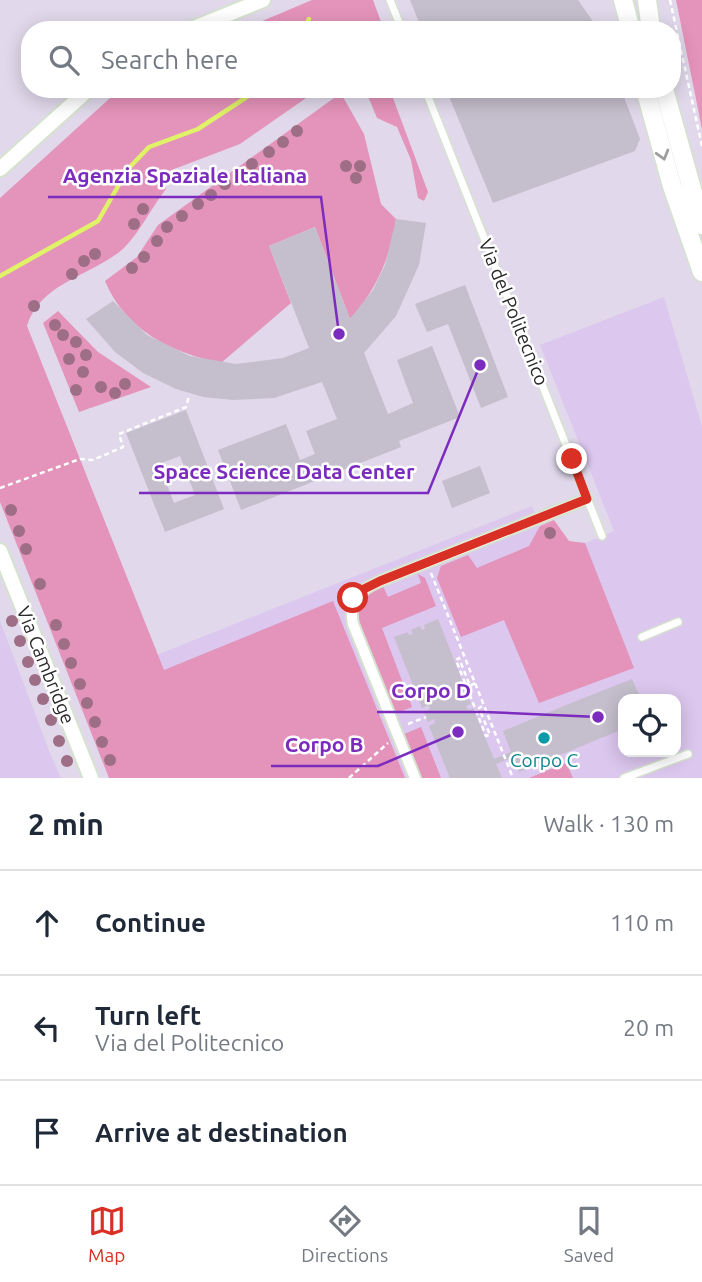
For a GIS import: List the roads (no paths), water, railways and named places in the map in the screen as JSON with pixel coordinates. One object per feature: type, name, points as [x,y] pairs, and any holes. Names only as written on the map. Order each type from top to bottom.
[{"type":"street","points":[[211,21],[263,0]]},
{"type":"street","points":[[623,0],[629,21]]},
{"type":"street","points":[[647,0],[650,21]]},
{"type":"street","points":[[0,169],[79,98]]},
{"type":"street","points":[[648,98],[672,186],[702,272]]},
{"type":"street","points":[[667,98],[702,225]]},
{"type":"street","points":[[415,778],[353,624],[353,598],[365,588],[587,499]]},
{"type":"street","name":"Via Cambridge","points":[[0,551],[91,778]]},
{"type":"lane","points":[[390,0],[398,21]]},
{"type":"lane","name":"Via del Politecnico","points":[[429,98],[602,536]]},
{"type":"lane","points":[[642,637],[678,622]]},
{"type":"lane","points":[[624,778],[688,754]]},
{"type":"waterway","points":[[0,276],[98,221],[128,169],[149,147],[198,129],[245,98]]},
{"type":"place","name":"Agenzia Spaziale Italiana","points":[[339,334]]},
{"type":"place","name":"Space Science Data Center","points":[[480,365]]},
{"type":"place","name":"Corpo D","points":[[598,717]]},
{"type":"place","name":"Corpo B","points":[[458,732]]},
{"type":"place","name":"Corpo C","points":[[544,738]]}]
